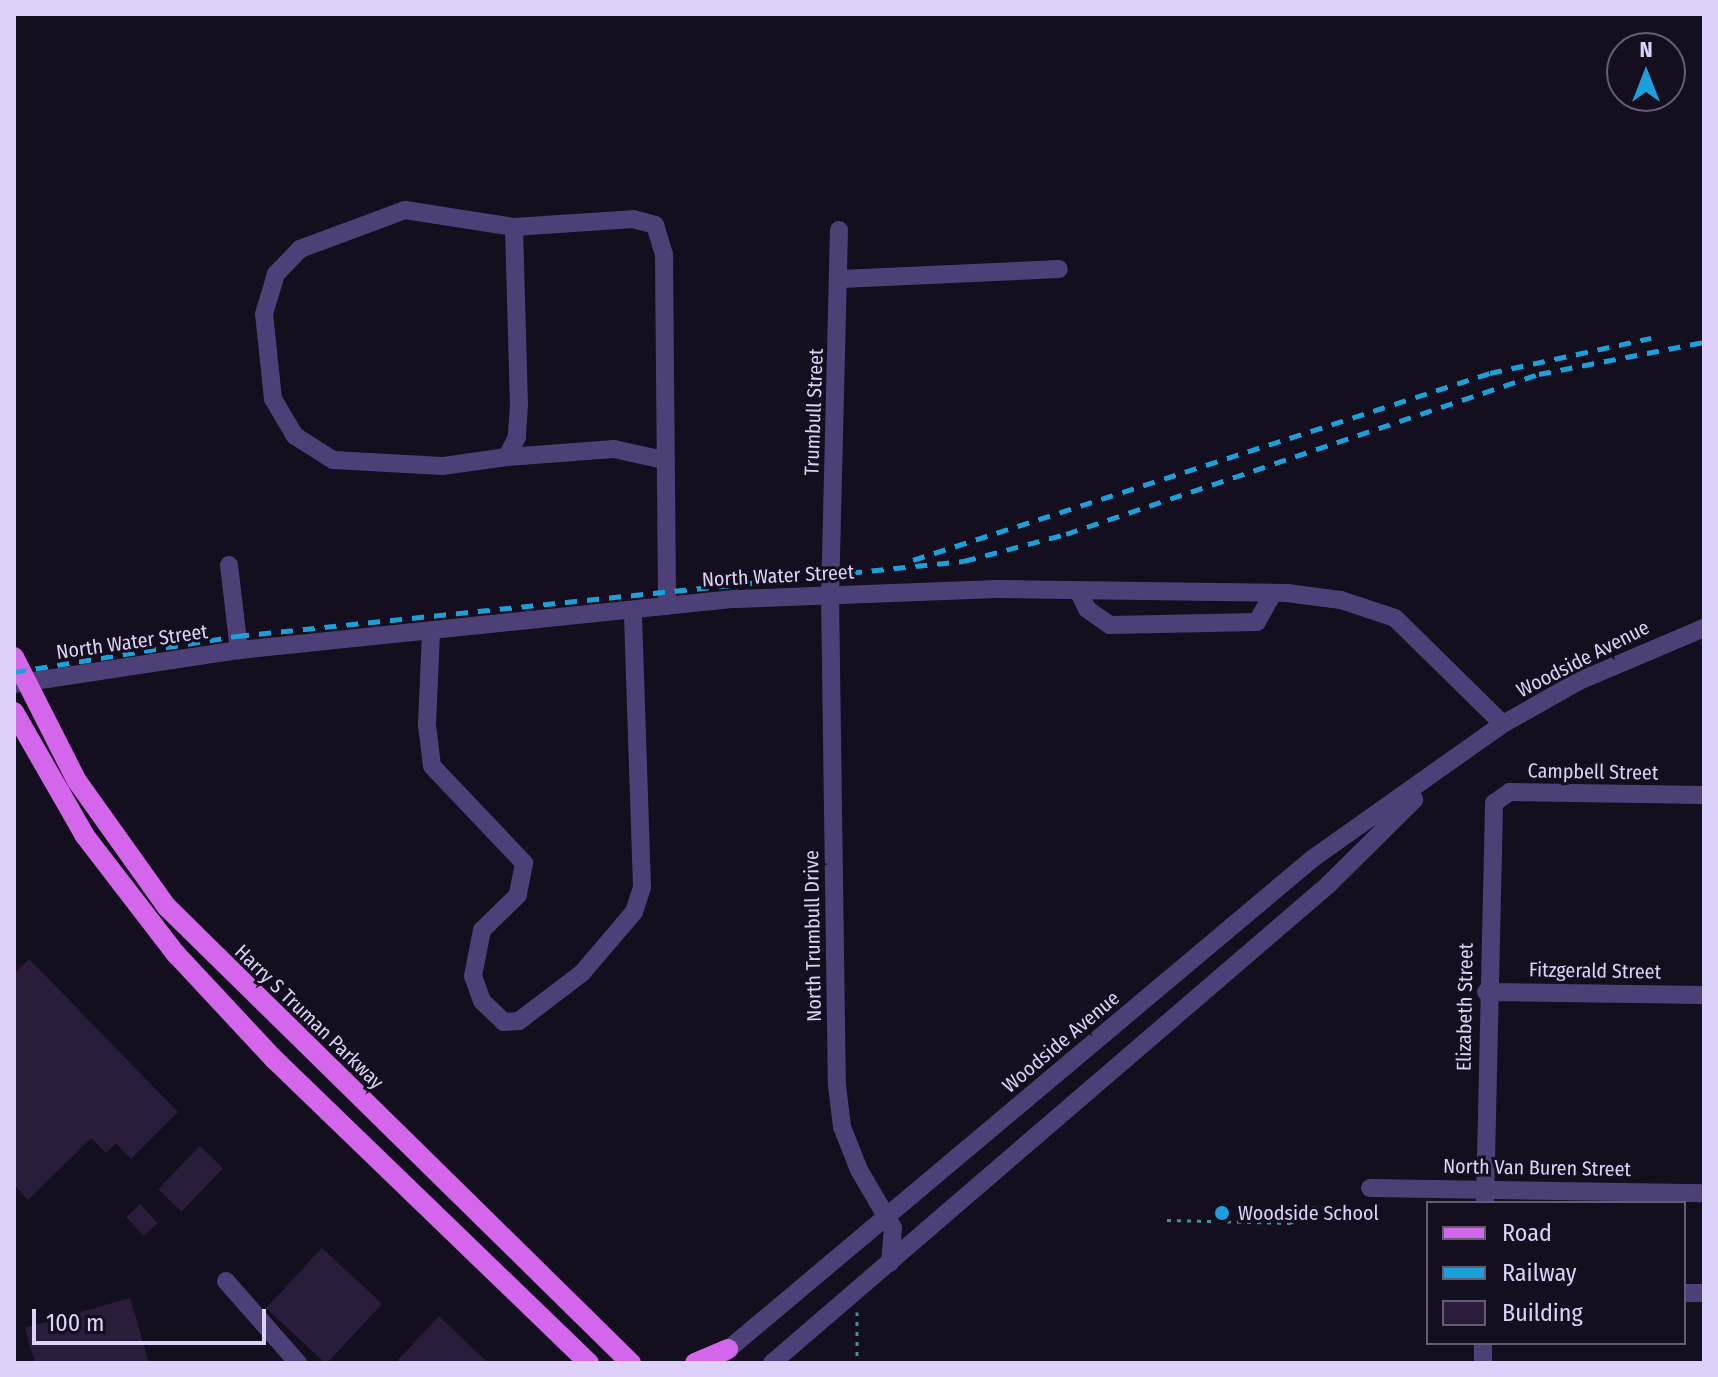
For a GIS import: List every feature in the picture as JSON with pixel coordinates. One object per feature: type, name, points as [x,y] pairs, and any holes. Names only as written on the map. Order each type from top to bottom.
[{"type":"main road","name":"Harry S Truman Parkway","points":[[14,657],[56,745],[137,871],[211,955],[627,1359]]},
{"type":"main road","points":[[14,712],[85,836],[187,966],[586,1361]]},
{"type":"main road","points":[[695,1363],[728,1349]]},
{"type":"main road","points":[[627,1359],[645,1363]]},
{"type":"street","points":[[664,460],[614,449],[507,457],[442,466],[333,460],[295,436],[273,399],[264,314],[276,274],[300,249],[374,218],[405,210],[514,227],[633,219],[655,225],[664,255],[667,606]]},
{"type":"street","points":[[507,457],[517,437],[519,405],[514,227]]},
{"type":"street","name":"Trumbull Street","points":[[830,594],[841,279],[839,230]]},
{"type":"street","points":[[841,279],[1059,269]]},
{"type":"street","points":[[229,565],[239,650]]},
{"type":"street","points":[[1078,591],[1087,609],[1110,625],[1257,622],[1273,593]]},
{"type":"street","name":"North Water Street","points":[[14,684],[239,650],[431,633],[667,606],[830,594],[1078,591],[1273,593],[1341,600],[1395,618],[1503,724]]},
{"type":"street","points":[[1168,593],[1169,624]]},
{"type":"street","name":"North Trumbull Drive","points":[[830,594],[837,1085],[842,1127],[859,1170],[893,1228],[890,1263]]},
{"type":"street","points":[[431,633],[432,766],[524,863],[518,895],[482,930],[473,976],[482,1001],[504,1022],[519,1021],[582,973],[634,912],[642,887],[633,610]]},
{"type":"street","name":"Woodside Avenue","points":[[712,1363],[1312,859],[1448,768],[1503,724],[1579,681],[1704,628]]},
{"type":"street","name":"Woodside Avenue","points":[[772,1363],[1329,884],[1448,768]]},
{"type":"street","name":"Campbell Street","points":[[1492,811],[1510,792],[1704,795]]},
{"type":"street","name":"Elizabeth Street","points":[[1485,1196],[1486,992],[1492,811]]},
{"type":"street","name":"Fitzgerald Street","points":[[1486,992],[1704,995]]},
{"type":"street","name":"North Van Buren Street","points":[[1370,1188],[1485,1196],[1704,1193]]},
{"type":"street","points":[[226,1281],[298,1363]]},
{"type":"path","points":[[1167,1220],[1291,1223],[1312,1207],[1332,1207]]},
{"type":"path","points":[[857,1312],[857,1361]]},
{"type":"building","points":[[29,959],[178,1112],[131,1159],[116,1143],[106,1153],[91,1138],[28,1200],[14,1185],[14,974]]},
{"type":"building","points":[[200,1146],[223,1168],[181,1211],[158,1189]]},
{"type":"building","points":[[140,1204],[158,1223],[144,1236],[126,1217]]},
{"type":"building","points":[[322,1248],[382,1304],[327,1363],[266,1308]]},
{"type":"building","points":[[130,1298],[149,1363],[35,1363],[25,1328]]},
{"type":"building","points":[[439,1316],[488,1363],[395,1363]]},
{"type":"railway","points":[[913,560],[1490,373],[1651,338]]},
{"type":"railway","points":[[14,672],[237,636],[964,561],[1066,534],[1539,374],[1704,342]]},
{"type":"place","name":"Woodside School","points":[[1222,1213]]}]
